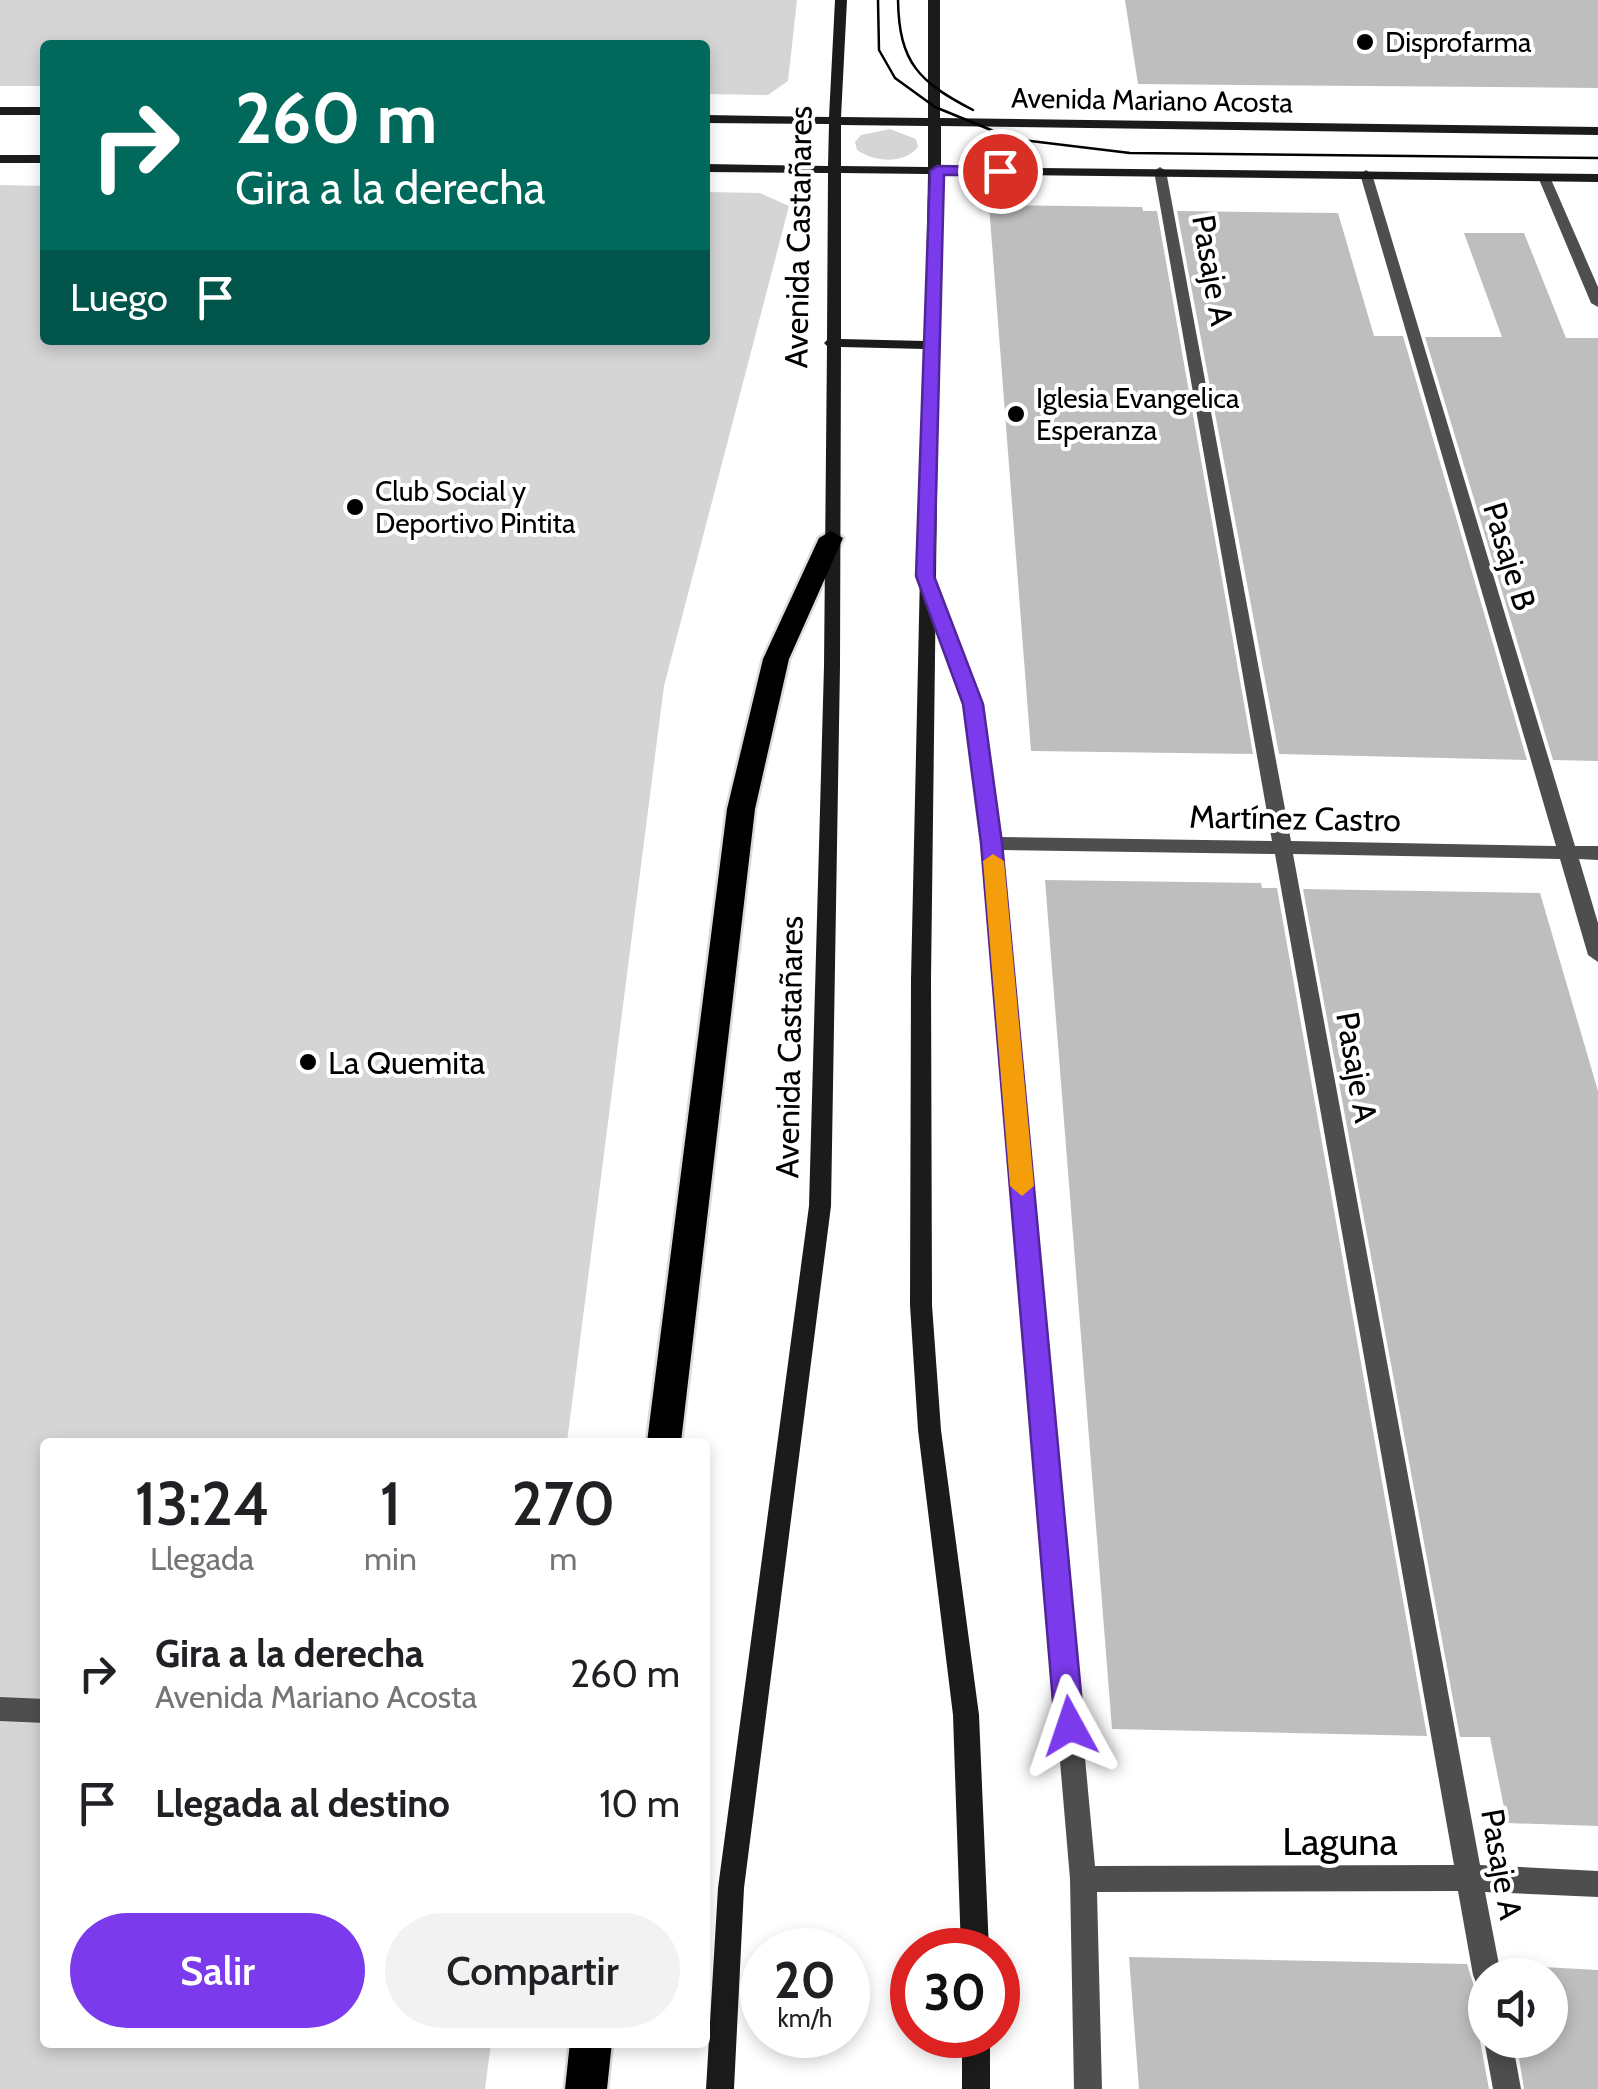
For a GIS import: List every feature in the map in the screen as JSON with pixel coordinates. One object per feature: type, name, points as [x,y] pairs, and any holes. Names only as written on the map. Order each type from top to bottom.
[{"type":"highway","points":[[664,1438],[741,809],[776,659],[831,538]]},
{"type":"highway","points":[[586,2089],[590,2048]]},
{"type":"main road","name":"Avenida Castañares","points":[[720,2089],[731,1888],[820,1206],[832,666],[834,169],[841,0]]},
{"type":"main road","points":[[934,0],[937,171],[925,576],[921,1311],[933,1458],[959,1644],[974,1838],[975,1928]]},
{"type":"main road","points":[[0,111],[40,111]]},
{"type":"main road","name":"Avenida Mariano Acosta","points":[[710,119],[1598,131]]},
{"type":"main road","points":[[0,159],[40,160]]},
{"type":"main road","points":[[710,168],[1598,178]]},
{"type":"main road","points":[[831,343],[932,345]]},
{"type":"main road","points":[[976,2058],[976,2089]]},
{"type":"street","name":"Pasaje A","points":[[1160,172],[1483,1958]]},
{"type":"street","name":"Pasaje B","points":[[1366,174],[1598,956]]},
{"type":"street","points":[[1544,177],[1598,303]]},
{"type":"street","points":[[925,576],[973,704],[992,843],[1083,1880],[1088,2089]]},
{"type":"street","name":"Martínez Castro","points":[[992,843],[1598,853]]},
{"type":"street","points":[[0,1709],[40,1711]]},
{"type":"street","name":"Laguna","points":[[1083,1880],[1469,1878],[1598,1884]]},
{"type":"street","points":[[1501,2058],[1507,2089]]},
{"type":"shaded area","points":[[0,0],[797,0],[788,81],[768,95],[710,94],[710,40],[40,40],[40,86],[0,86]]},
{"type":"shaded area","points":[[890,129],[916,139],[918,147],[905,157],[889,160],[857,150],[855,142],[861,135]]},
{"type":"shaded area","name":"La Quemita","points":[[0,185],[40,186],[40,345],[710,345],[710,192],[760,193],[789,206],[664,686],[568,1438],[40,1438],[40,2048],[490,2048],[485,2089],[0,2089]]},
{"type":"building","name":"Disprofarma","points":[[1125,0],[1598,0],[1598,88],[1138,84]]},
{"type":"building","points":[[989,205],[1142,207],[1143,211],[1157,211],[1253,754],[1031,751]]},
{"type":"building","points":[[1177,211],[1338,213],[1374,336],[1403,336],[1527,760],[1279,754]]},
{"type":"building","points":[[1464,233],[1524,233],[1566,338],[1598,338],[1598,761],[1553,760],[1425,337],[1502,337]]},
{"type":"building","points":[[1045,880],[1261,883],[1262,888],[1277,888],[1427,1736],[1112,1729]]},
{"type":"building","points":[[1303,889],[1540,893],[1598,1091],[1598,1826],[1507,1823],[1490,1737],[1460,1737]]},
{"type":"building","points":[[1129,1957],[1467,1964],[1468,2058],[1483,2058],[1489,2089],[1139,2089]]},
{"type":"building","points":[[1568,1968],[1598,1970],[1598,2089],[1524,2089],[1519,2058],[1568,2058]]},
{"type":"tram line","points":[[878,0],[879,50],[895,78],[935,107],[1013,139],[1130,153],[1598,158]]},
{"type":"tram line","points":[[898,0],[903,40],[916,68],[939,90],[973,110]]},
{"type":"slow traffic","points":[[993,861],[1022,1186]]},
{"type":"place","name":"Disprofarma","points":[[1365,42]]},
{"type":"place","name":"Iglesia Evangelica Esperanza","points":[[1016,414]]},
{"type":"place","name":"Club Social y Deportivo Pintita","points":[[355,507]]},
{"type":"place","name":"La Quemita","points":[[308,1062]]},
{"type":"route","points":[[1000,171],[937,171],[925,576],[973,704],[992,843],[1070,1726]]}]
